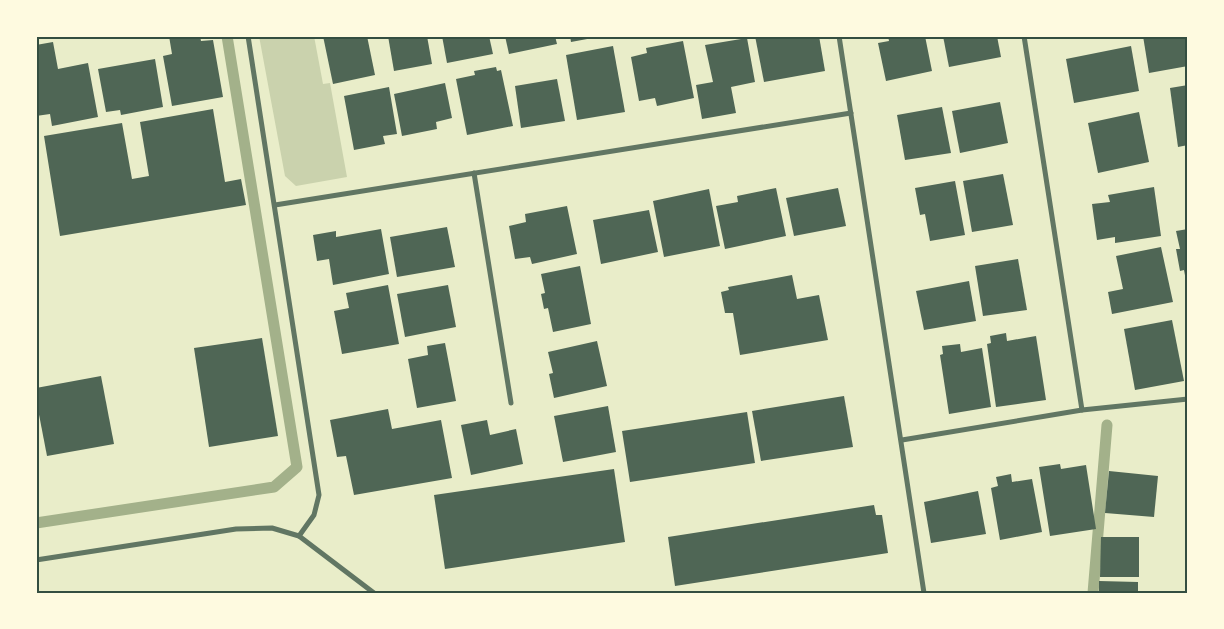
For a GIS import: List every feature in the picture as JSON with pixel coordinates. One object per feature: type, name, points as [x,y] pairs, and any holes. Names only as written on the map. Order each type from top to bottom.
[{"type":"street","points":[[248,36],[319,495],[314,515],[300,536]]},
{"type":"street","points":[[839,36],[924,593]]},
{"type":"street","points":[[1024,36],[1082,410]]},
{"type":"street","points":[[275,205],[851,113]]},
{"type":"street","points":[[474,172],[511,403]]},
{"type":"street","points":[[902,440],[1082,410],[1188,399]]},
{"type":"street","points":[[36,560],[236,529],[272,528],[300,536],[374,593]]},
{"type":"green space","points":[[259,36],[314,36],[323,84],[330,83],[347,177],[296,186],[285,176]]},
{"type":"building","points":[[169,36],[200,36],[201,41],[213,40],[223,97],[172,106],[163,56],[172,54]]},
{"type":"building","points":[[323,36],[367,36],[375,75],[333,84]]},
{"type":"building","points":[[388,36],[427,36],[432,64],[394,71]]},
{"type":"building","points":[[442,36],[489,36],[493,54],[447,63]]},
{"type":"building","points":[[505,36],[555,36],[557,44],[509,54]]},
{"type":"building","points":[[570,36],[598,36],[598,37],[571,42]]},
{"type":"building","points":[[755,36],[819,36],[825,71],[764,82]]},
{"type":"building","points":[[888,36],[925,36],[932,71],[886,81],[878,43],[889,41]]},
{"type":"building","points":[[943,36],[997,36],[1001,57],[949,67]]},
{"type":"building","points":[[1143,36],[1188,36],[1188,66],[1149,73]]},
{"type":"building","points":[[747,38],[755,82],[731,87],[736,113],[702,119],[696,85],[713,82],[705,45]]},
{"type":"building","points":[[683,41],[694,98],[657,106],[655,98],[639,101],[631,57],[647,53],[646,48]]},
{"type":"building","points":[[53,42],[58,69],[88,63],[98,117],[52,126],[50,114],[36,116],[36,45]]},
{"type":"building","points":[[613,46],[625,112],[577,120],[566,55]]},
{"type":"building","points":[[1131,46],[1139,91],[1074,103],[1066,59]]},
{"type":"building","points":[[155,59],[163,107],[121,115],[120,110],[106,112],[98,69]]},
{"type":"building","points":[[496,67],[497,71],[501,70],[513,126],[467,135],[456,79],[475,75],[474,71]]},
{"type":"building","points":[[557,79],[565,121],[521,128],[515,86]]},
{"type":"building","points":[[445,83],[452,118],[436,122],[437,129],[402,136],[394,94]]},
{"type":"building","points":[[1188,85],[1188,145],[1178,147],[1170,88]]},
{"type":"building","points":[[389,87],[397,134],[383,136],[385,144],[354,150],[344,96]]},
{"type":"building","points":[[1000,102],[1008,143],[960,153],[952,111]]},
{"type":"building","points":[[942,107],[951,153],[905,160],[897,115]]},
{"type":"building","points":[[213,109],[225,182],[241,179],[246,205],[60,236],[44,136],[122,123],[132,179],[149,176],[140,122]]},
{"type":"building","points":[[1139,112],[1149,162],[1098,173],[1088,123]]},
{"type":"building","points":[[1003,174],[1013,225],[972,232],[963,181]]},
{"type":"building","points":[[955,181],[965,235],[930,241],[925,214],[920,215],[915,188]]},
{"type":"building","points":[[1154,187],[1161,236],[1115,243],[1115,237],[1097,240],[1092,204],[1110,202],[1108,195]]},
{"type":"building","points":[[776,188],[786,236],[725,249],[716,206],[738,202],[737,196]]},
{"type":"building","points":[[838,188],[846,226],[794,236],[786,198]]},
{"type":"building","points":[[709,189],[720,246],[664,257],[653,201]]},
{"type":"building","points":[[567,206],[577,254],[532,264],[530,257],[515,259],[509,226],[526,222],[525,214]]},
{"type":"building","points":[[649,210],[658,252],[601,264],[593,220]]},
{"type":"building","points":[[447,227],[455,267],[397,277],[390,237]]},
{"type":"building","points":[[381,229],[389,274],[333,285],[329,259],[317,261],[313,235],[336,231],[336,237]]},
{"type":"building","points":[[1188,229],[1187,286],[1184,270],[1180,271],[1176,249],[1180,249],[1176,231]]},
{"type":"building","points":[[1161,247],[1173,302],[1112,314],[1108,292],[1123,289],[1116,256]]},
{"type":"building","points":[[1018,259],[1027,310],[983,316],[975,266]]},
{"type":"building","points":[[580,266],[591,324],[553,332],[548,308],[544,309],[541,294],[545,293],[541,274]]},
{"type":"building","points":[[792,275],[797,299],[819,295],[828,340],[740,355],[733,313],[725,313],[721,292],[729,290],[728,287]]},
{"type":"building","points":[[969,281],[976,321],[924,330],[916,291]]},
{"type":"building","points":[[388,285],[399,344],[342,354],[334,311],[349,308],[346,293]]},
{"type":"building","points":[[448,285],[456,327],[405,337],[397,294]]},
{"type":"building","points":[[1172,320],[1184,381],[1135,390],[1124,329]]},
{"type":"building","points":[[1006,333],[1007,341],[1036,336],[1046,400],[996,407],[987,344],[991,343],[990,336]]},
{"type":"building","points":[[262,338],[278,436],[209,447],[194,348]]},
{"type":"building","points":[[597,341],[607,386],[554,398],[549,374],[553,373],[548,352]]},
{"type":"building","points":[[445,343],[456,401],[417,408],[408,359],[428,355],[427,346]]},
{"type":"building","points":[[960,344],[961,352],[982,348],[991,407],[949,414],[940,355],[943,354],[942,346]]},
{"type":"building","points":[[101,376],[114,444],[47,456],[36,399],[36,388]]},
{"type":"building","points":[[844,396],[853,447],[761,461],[752,411]]},
{"type":"building","points":[[608,406],[616,452],[563,462],[554,416]]},
{"type":"building","points":[[388,409],[392,429],[441,420],[452,478],[354,495],[346,456],[337,457],[330,420]]},
{"type":"building","points":[[747,412],[755,463],[630,482],[622,431]]},
{"type":"building","points":[[487,420],[490,435],[516,429],[523,464],[471,475],[461,425]]},
{"type":"building","points":[[1060,464],[1061,469],[1086,465],[1096,529],[1050,536],[1039,467]]},
{"type":"building","points":[[614,469],[625,542],[445,569],[434,495]]},
{"type":"building","points":[[1109,471],[1158,476],[1154,517],[1105,513]]},
{"type":"building","points":[[1011,474],[1012,482],[1032,479],[1042,532],[1000,540],[991,488],[998,486],[996,477]]},
{"type":"building","points":[[978,491],[986,534],[931,543],[924,502]]},
{"type":"building","points":[[874,505],[876,515],[882,515],[888,553],[675,586],[668,537]]},
{"type":"building","points":[[1101,537],[1139,537],[1139,577],[1100,577]]},
{"type":"building","points":[[1099,581],[1138,582],[1138,593],[1099,593]]},
{"type":"waterway","points":[[36,523],[274,487],[297,467],[227,36]]},
{"type":"waterway","points":[[1093,593],[1107,425]]}]
